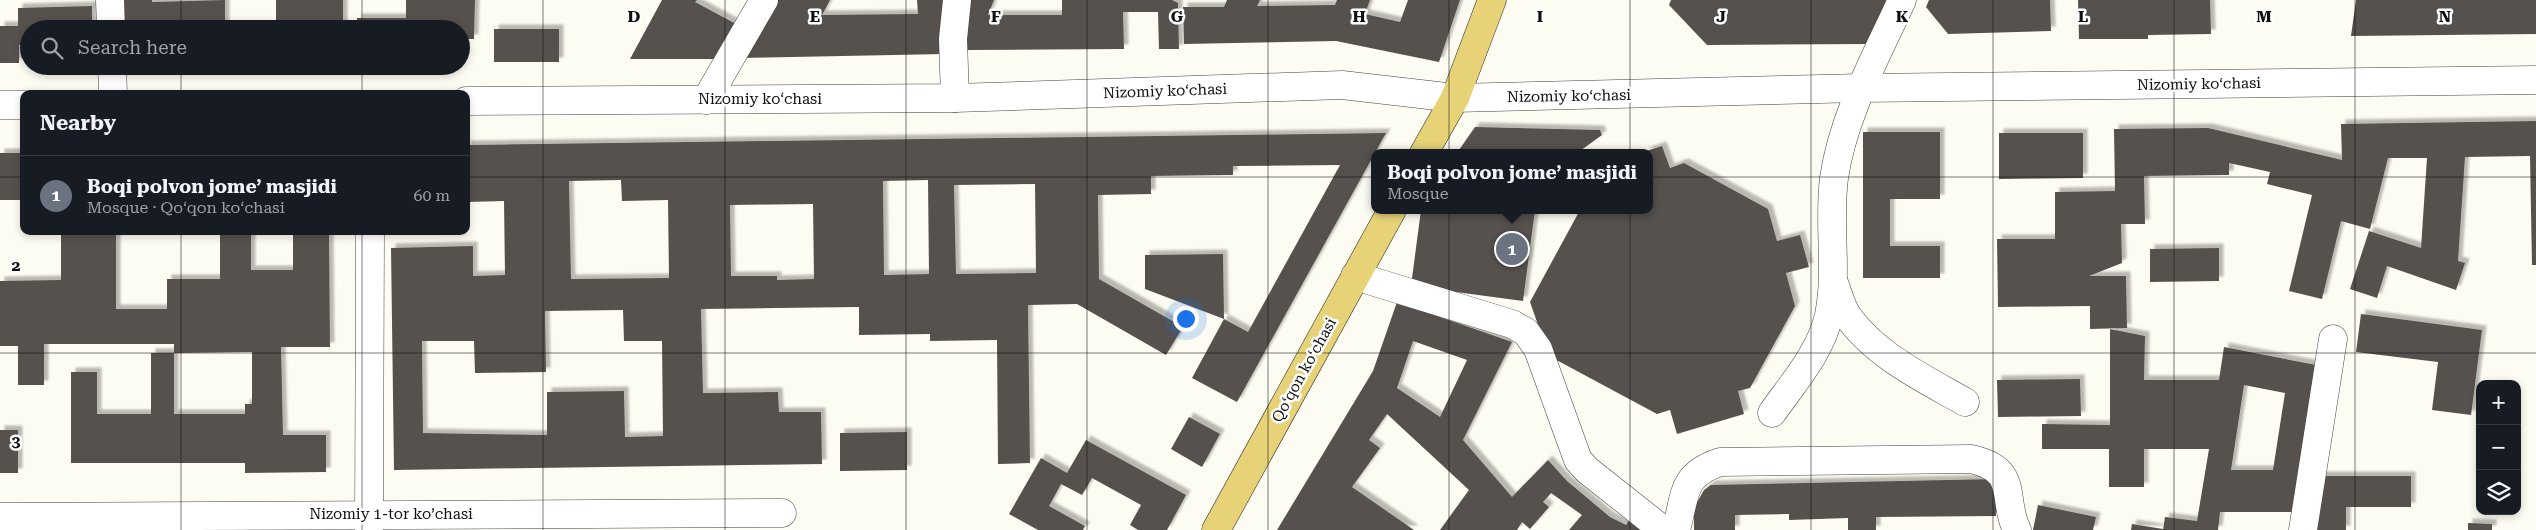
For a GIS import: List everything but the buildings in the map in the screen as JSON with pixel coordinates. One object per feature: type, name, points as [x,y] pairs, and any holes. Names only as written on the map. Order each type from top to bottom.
[{"type":"main road","points":[[1426,149],[1455,98],[1492,0]]},
{"type":"main road","name":"Qoʻqon koʻchasi","points":[[1216,530],[1390,214]]},
{"type":"street","points":[[110,0],[111,20]]},
{"type":"street","points":[[706,100],[764,0]]},
{"type":"street","points":[[955,98],[952,39],[957,0]]},
{"type":"street","points":[[1772,413],[1812,356],[1829,316],[1833,279],[1834,179],[1844,136],[1862,88],[1902,0]]},
{"type":"street","points":[[112,75],[113,90]]},
{"type":"street","name":"Nizomiy koʻchasi","points":[[470,101],[955,98],[1342,85],[1455,98],[1862,88],[2536,80]]},
{"type":"street","points":[[0,105],[20,105]]},
{"type":"street","points":[[369,522],[370,235]]},
{"type":"street","points":[[1355,276],[1512,324],[1526,332],[1538,349],[1578,460],[1587,470],[1663,530]]},
{"type":"street","points":[[1833,279],[1845,313],[1859,331],[1914,373],[1965,402]]},
{"type":"street","points":[[2303,530],[2334,339]]},
{"type":"street","points":[[1676,530],[1689,480],[1702,468],[1720,462],[1971,459],[1986,462],[2000,474],[2008,487],[2018,530]]},
{"type":"street","name":"Nizomiy 1-tor koʼchasi","points":[[0,517],[369,522],[782,513]]},
{"type":"place","name":"Boqi polvon jome’ masjidi","points":[[1512,249]]}]
